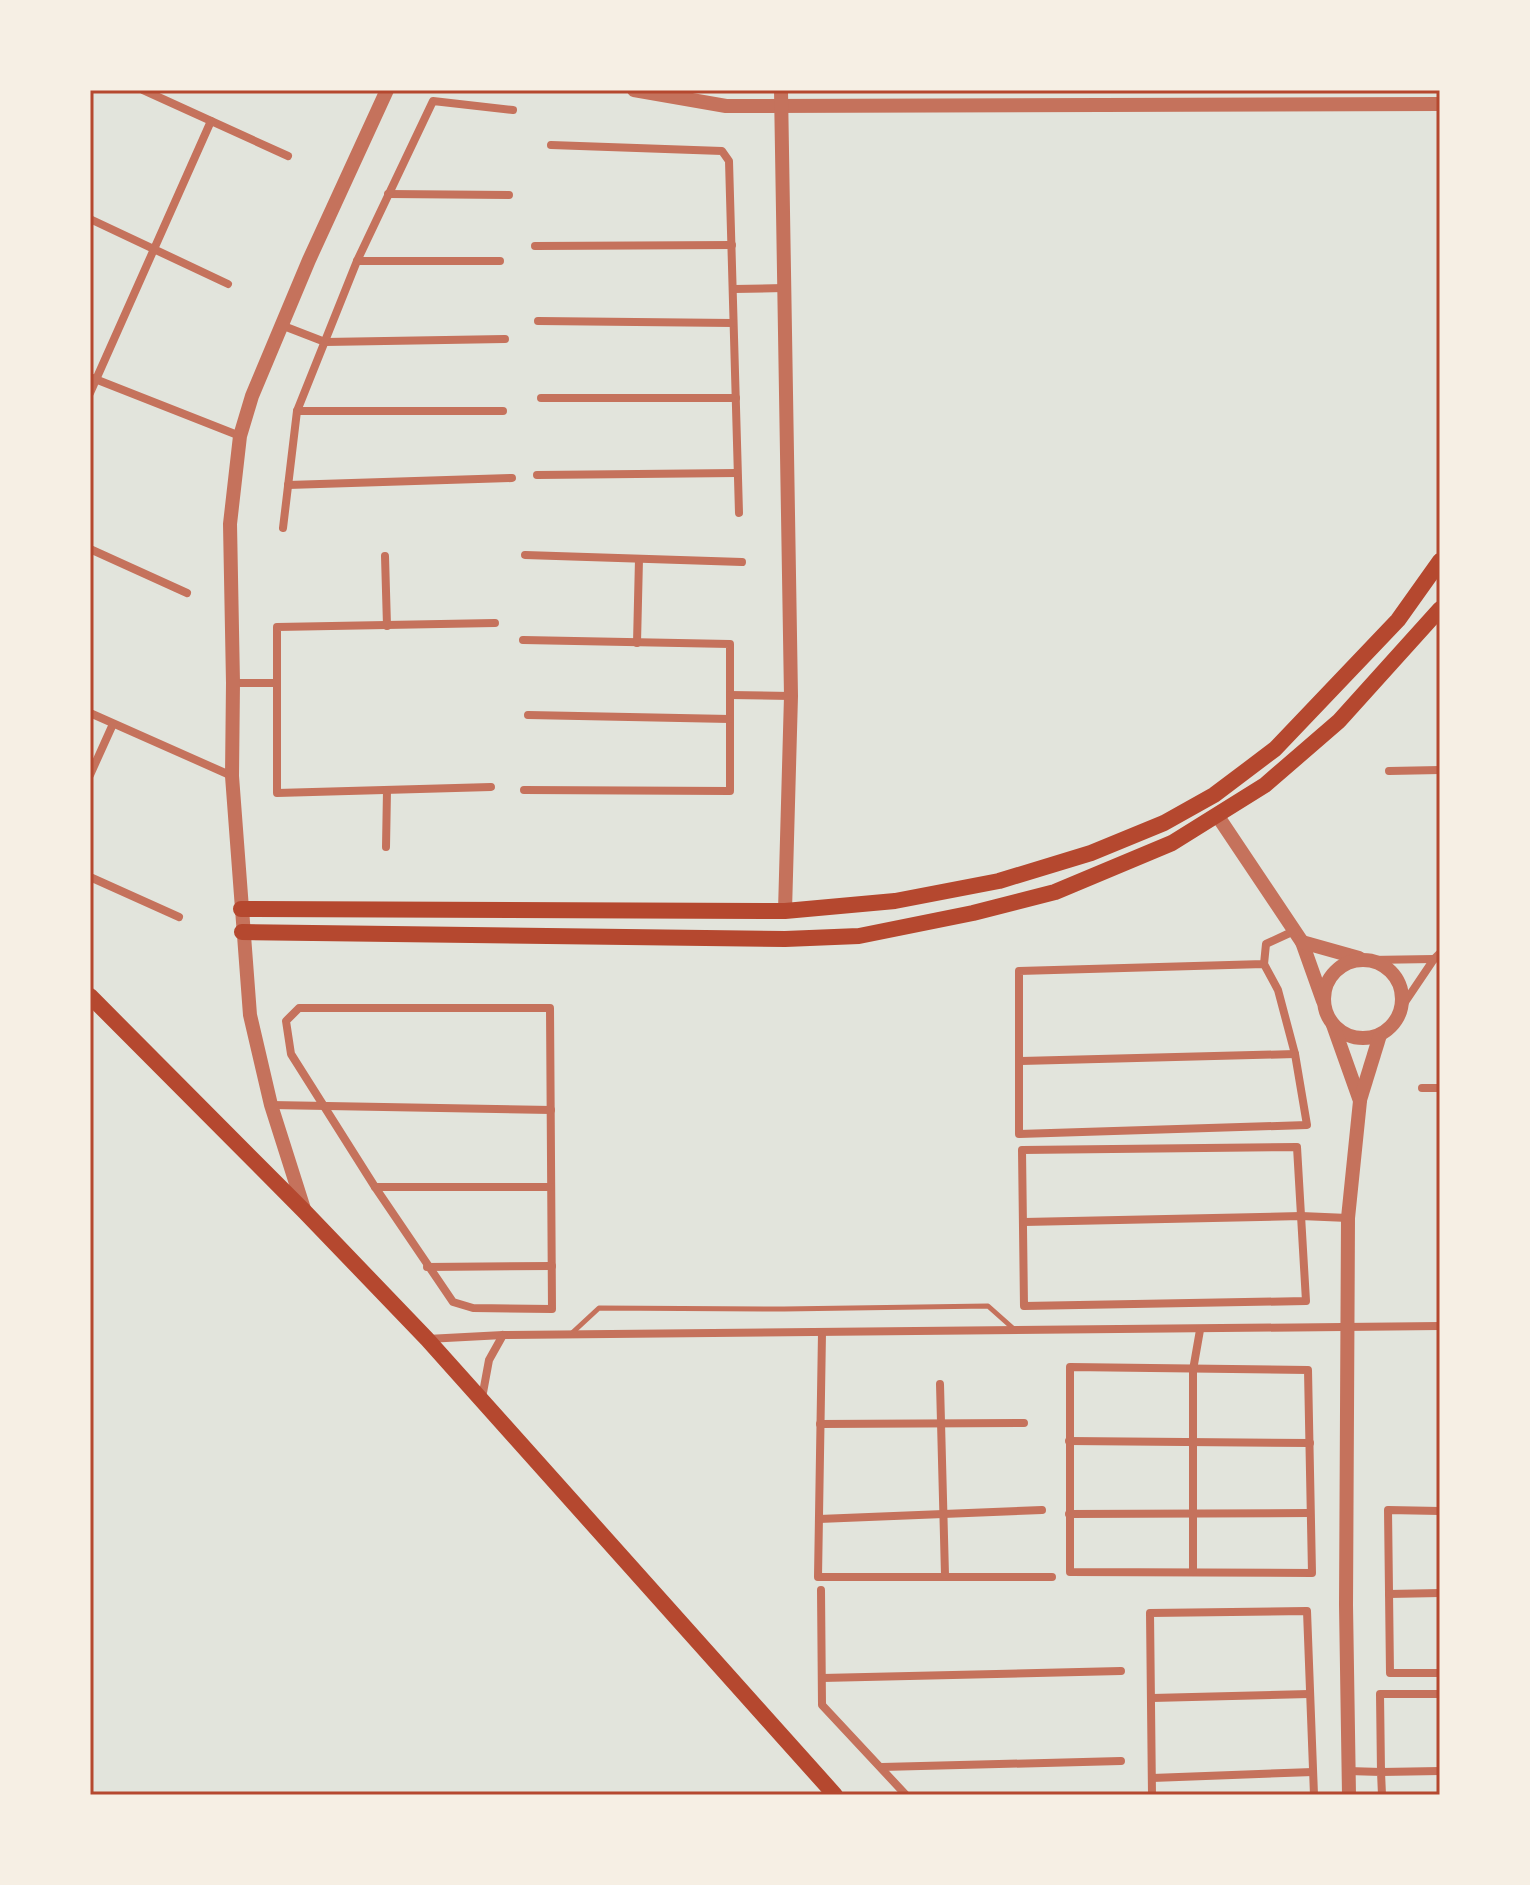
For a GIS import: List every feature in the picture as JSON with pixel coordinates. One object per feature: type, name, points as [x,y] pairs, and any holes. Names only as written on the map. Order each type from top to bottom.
[{"type":"main road","points":[[241,909],[785,911],[895,901],[999,881],[1091,853],[1164,823],[1214,795],[1275,749],[1398,620],[1440,561]]},
{"type":"main road","points":[[242,932],[785,939],[859,936],[973,913],[1055,892],[1172,843],[1265,785],[1339,721],[1421,634],[1440,609]]},
{"type":"main road","points":[[785,911],[785,939]]},
{"type":"main road","points":[[90,996],[427,1339],[835,1795]]},
{"type":"street","points":[[143,90],[288,156]]},
{"type":"street","points":[[305,1212],[271,1105],[250,1015],[232,776],[230,524],[240,436],[252,396],[387,90]]},
{"type":"street","points":[[634,90],[726,106],[1440,104]]},
{"type":"street","points":[[781,90],[791,696],[785,911]]},
{"type":"street","points":[[283,528],[297,411],[357,261],[433,101],[513,110]]},
{"type":"street","points":[[90,393],[93,378],[211,121]]},
{"type":"street","points":[[551,145],[722,151],[729,161],[739,513]]},
{"type":"street","points":[[388,194],[509,195]]},
{"type":"street","points":[[90,219],[228,284]]},
{"type":"street","points":[[535,246],[732,245]]},
{"type":"street","points":[[357,261],[500,261]]},
{"type":"street","points":[[734,289],[784,288]]},
{"type":"street","points":[[538,321],[733,323]]},
{"type":"street","points":[[281,325],[325,342],[505,339]]},
{"type":"street","points":[[93,378],[240,436]]},
{"type":"street","points":[[541,398],[736,398]]},
{"type":"street","points":[[297,411],[503,411]]},
{"type":"street","points":[[537,475],[737,473]]},
{"type":"street","points":[[288,485],[512,478]]},
{"type":"street","points":[[90,549],[187,593]]},
{"type":"street","points":[[525,555],[742,562]]},
{"type":"street","points":[[385,556],[387,626]]},
{"type":"street","points":[[637,643],[639,559]]},
{"type":"street","points":[[491,787],[277,793],[277,627],[495,623]]},
{"type":"street","points":[[523,640],[730,644],[730,791],[524,790]]},
{"type":"street","points":[[233,683],[277,683]]},
{"type":"street","points":[[730,695],[791,696]]},
{"type":"street","points":[[90,713],[232,776]]},
{"type":"street","points":[[528,715],[730,719]]},
{"type":"street","points":[[90,775],[113,724]]},
{"type":"street","points":[[1389,771],[1440,770]]},
{"type":"street","points":[[386,847],[387,790]]},
{"type":"street","points":[[1217,815],[1298,936],[1360,1101]]},
{"type":"street","points":[[90,877],[179,917]]},
{"type":"street","points":[[1264,964],[1019,971],[1019,1134],[1307,1125],[1295,1054],[1278,990],[1264,964],[1266,944],[1298,936],[1390,970],[1398,980],[1403,1005]]},
{"type":"street","points":[[1323,1001],[1331,976],[1352,961],[1437,956]]},
{"type":"street","points":[[1333,1025],[1355,1038],[1368,1039],[1391,1028],[1437,956]]},
{"type":"street","points":[[299,1008],[550,1008],[552,1309],[473,1308],[453,1302],[427,1267],[324,1106],[291,1054],[286,1021],[299,1008]]},
{"type":"street","points":[[1349,1795],[1346,1605],[1348,1218],[1360,1101],[1380,1035]]},
{"type":"street","points":[[1021,1061],[1295,1054]]},
{"type":"street","points":[[1422,1088],[1440,1088]]},
{"type":"street","points":[[271,1105],[551,1110]]},
{"type":"street","points":[[1297,1147],[1301,1216],[1306,1301],[1024,1306],[1022,1150],[1297,1147]]},
{"type":"street","points":[[375,1187],[551,1187]]},
{"type":"street","points":[[1024,1222],[1301,1216],[1348,1218]]},
{"type":"street","points":[[427,1267],[552,1266]]},
{"type":"street","points":[[427,1339],[503,1335],[1440,1326]]},
{"type":"street","points":[[1193,1572],[1193,1370],[1200,1330]]},
{"type":"street","points":[[822,1333],[818,1577],[1052,1577]]},
{"type":"street","points":[[482,1402],[489,1360],[503,1335]]},
{"type":"street","points":[[1070,1367],[1193,1370],[1308,1370],[1312,1573],[1070,1572],[1070,1367]]},
{"type":"street","points":[[940,1384],[945,1575]]},
{"type":"street","points":[[820,1424],[1024,1423]]},
{"type":"street","points":[[1069,1441],[1310,1443]]},
{"type":"street","points":[[819,1519],[1042,1510]]},
{"type":"street","points":[[1440,1511],[1388,1510],[1390,1673],[1440,1673]]},
{"type":"street","points":[[1069,1514],[1310,1513]]},
{"type":"street","points":[[821,1590],[822,1705],[906,1795]]},
{"type":"street","points":[[1389,1594],[1440,1593]]},
{"type":"street","points":[[1152,1795],[1150,1613],[1307,1611],[1314,1795]]},
{"type":"street","points":[[822,1678],[1121,1671]]},
{"type":"street","points":[[1152,1698],[1309,1694]]},
{"type":"street","points":[[1382,1795],[1380,1694],[1440,1694]]},
{"type":"street","points":[[882,1767],[1121,1761]]},
{"type":"street","points":[[1348,1771],[1440,1771]]},
{"type":"street","points":[[1152,1778],[1313,1772]]},
{"type":"lane","points":[[569,1335],[599,1308],[988,1306],[1016,1331]]},
{"type":"shaded area","points":[[90,90],[1440,90],[1440,1795],[90,1795]]}]
